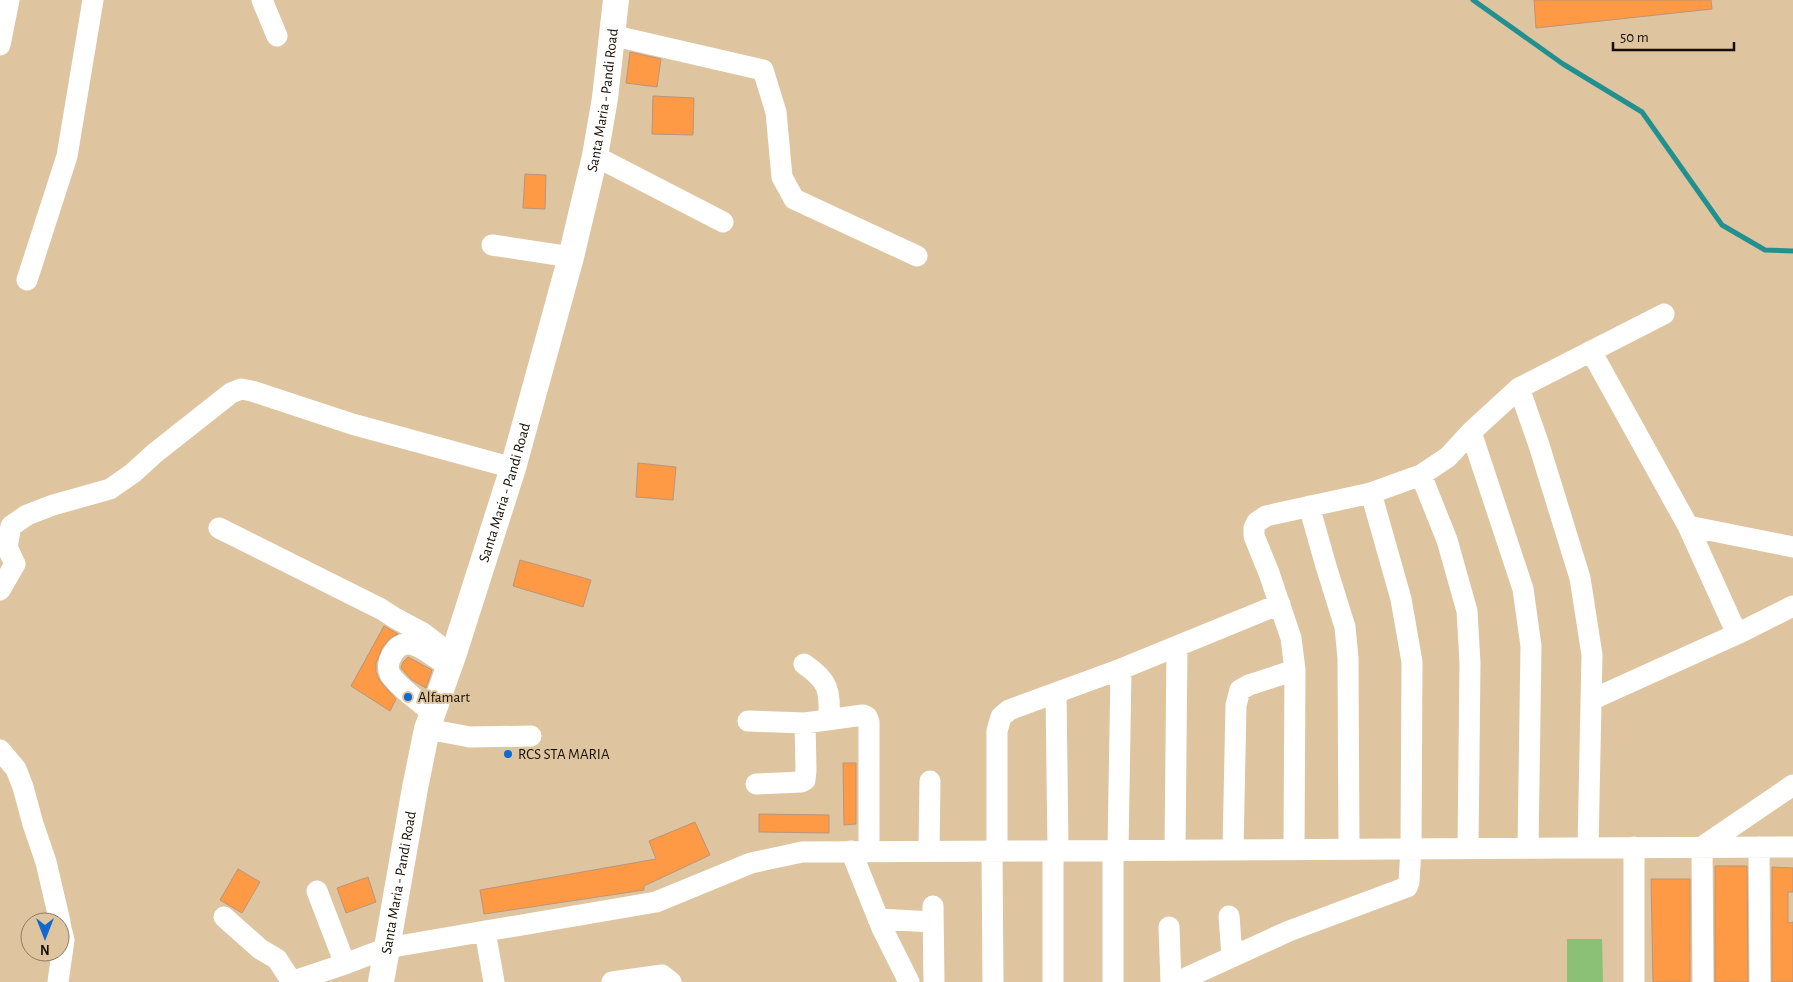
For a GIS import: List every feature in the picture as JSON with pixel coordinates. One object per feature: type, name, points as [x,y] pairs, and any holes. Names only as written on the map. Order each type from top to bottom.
[{"type":"main road","name":"Santa Maria - Pandi Road","points":[[381,982],[415,788],[430,721],[514,468],[571,257],[595,156],[605,98],[616,0]]},
{"type":"street","points":[[0,45],[9,0]]},
{"type":"street","points":[[27,280],[67,156],[93,0]]},
{"type":"street","points":[[262,0],[277,36]]},
{"type":"street","points":[[611,35],[763,70],[776,112],[782,177],[794,199],[917,256]]},
{"type":"street","points":[[595,156],[724,222]]},
{"type":"street","points":[[492,245],[571,257]]},
{"type":"street","points":[[1294,849],[1295,670],[1291,638],[1254,536],[1254,528],[1257,522],[1266,516],[1371,493],[1421,475],[1448,457],[1471,432],[1519,388],[1664,314]]},
{"type":"street","points":[[1591,351],[1688,526],[1737,634]]},
{"type":"street","points":[[1519,388],[1539,445],[1580,578],[1592,655],[1588,848]]},
{"type":"street","points":[[0,590],[15,564],[7,547],[11,526],[27,515],[53,505],[110,489],[133,473],[231,393],[241,389],[352,424],[514,468]]},
{"type":"street","points":[[1471,432],[1523,589],[1531,646],[1528,848]]},
{"type":"street","points":[[1421,475],[1447,540],[1467,611],[1470,663],[1468,848]]},
{"type":"street","points":[[1176,982],[1232,956],[1289,922],[1407,887],[1411,848],[1412,662],[1401,599],[1371,493]]},
{"type":"street","points":[[1309,506],[1345,627],[1348,658],[1348,849]]},
{"type":"street","points":[[1688,526],[1793,547]]},
{"type":"street","points":[[219,528],[382,609],[424,633],[451,662]]},
{"type":"street","points":[[993,982],[997,731],[1000,717],[1009,710],[1120,669],[1280,604]]},
{"type":"street","points":[[1591,700],[1737,634],[1793,606]]},
{"type":"street","points":[[451,662],[413,644],[403,643],[397,647],[390,658],[388,669],[430,721],[470,738],[531,736]]},
{"type":"street","points":[[1175,850],[1177,646]]},
{"type":"street","points":[[804,664],[817,673],[827,685],[830,697],[829,720]]},
{"type":"street","points":[[1113,982],[1120,669]]},
{"type":"street","points":[[1233,850],[1236,705],[1240,690],[1249,685],[1295,670]]},
{"type":"street","points":[[1053,982],[1056,693]]},
{"type":"street","points":[[748,721],[805,723],[863,715],[869,720],[860,851],[878,919],[909,982]]},
{"type":"street","points":[[756,784],[801,782],[805,780],[805,723]]},
{"type":"street","points":[[0,750],[16,768],[46,862],[57,912]]},
{"type":"street","points":[[928,851],[930,781]]},
{"type":"street","points":[[1702,847],[1793,785]]},
{"type":"street","points":[[1634,847],[1634,982]]},
{"type":"street","points":[[1702,847],[1703,982]]},
{"type":"street","points":[[1759,847],[1760,982]]},
{"type":"street","points":[[224,917],[260,949],[277,960],[291,982],[387,948],[656,902],[751,863],[802,852],[1793,847]]},
{"type":"street","points":[[316,891],[346,964]]},
{"type":"street","points":[[878,919],[933,914],[934,982]]},
{"type":"street","points":[[1229,916],[1232,956]]},
{"type":"street","points":[[1169,926],[1171,982]]},
{"type":"street","points":[[485,931],[494,982]]},
{"type":"street","points":[[58,982],[61,962]]},
{"type":"street","points":[[612,982],[662,975],[671,982]]},
{"type":"green space","points":[[1567,939],[1602,939],[1603,982],[1567,982]]},
{"type":"building","points":[[1534,0],[1711,0],[1712,9],[1536,28]]},
{"type":"building","points":[[630,52],[661,59],[657,87],[626,83]]},
{"type":"building","points":[[653,96],[694,98],[693,135],[652,134]]},
{"type":"building","points":[[525,174],[546,175],[545,209],[523,208]]},
{"type":"building","points":[[638,463],[676,467],[673,500],[636,497]]},
{"type":"building","points":[[520,560],[591,580],[583,607],[513,586]]},
{"type":"building","points":[[384,626],[398,634],[390,638],[382,648],[376,663],[376,672],[380,681],[396,699],[390,711],[351,686]]},
{"type":"building","points":[[408,657],[432,670],[426,688],[412,680],[401,668],[403,662]]},
{"type":"building","points":[[843,763],[856,763],[856,824],[844,825]]},
{"type":"building","points":[[759,814],[829,815],[829,833],[759,832]]},
{"type":"building","points":[[695,822],[710,855],[644,886],[644,890],[484,914],[480,890],[656,859],[649,841]]},
{"type":"building","points":[[1715,866],[1747,866],[1748,982],[1715,982]]},
{"type":"building","points":[[1772,867],[1793,868],[1793,892],[1788,892],[1788,923],[1793,922],[1793,982],[1772,982]]},
{"type":"building","points":[[238,869],[260,882],[242,913],[220,900]]},
{"type":"building","points":[[368,877],[376,902],[346,913],[337,888]]},
{"type":"building","points":[[1651,879],[1690,879],[1690,982],[1653,982]]},
{"type":"waterway","points":[[1473,0],[1563,64],[1642,112],[1722,225],[1765,250],[1793,251]]},
{"type":"place","name":"Alfamart","points":[[408,697]]},
{"type":"place","name":"RCS STA MARIA","points":[[508,754]]}]
